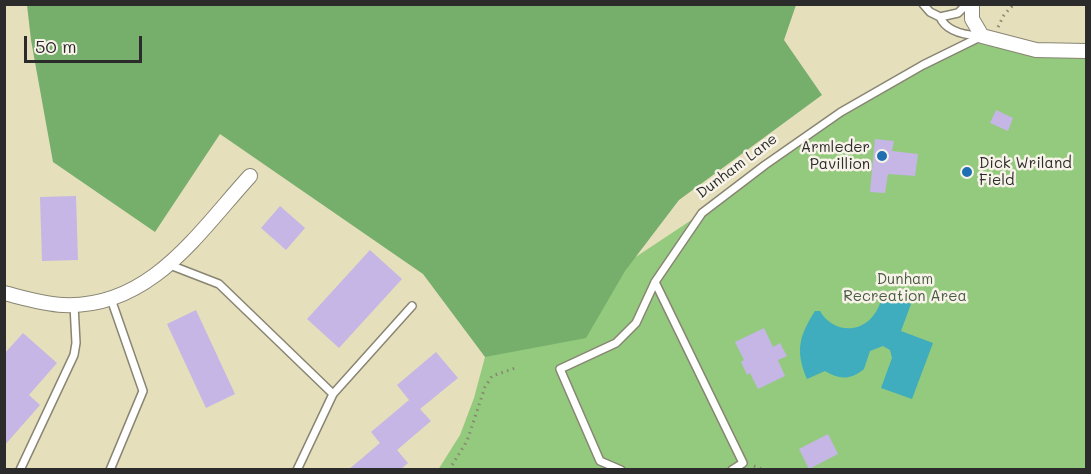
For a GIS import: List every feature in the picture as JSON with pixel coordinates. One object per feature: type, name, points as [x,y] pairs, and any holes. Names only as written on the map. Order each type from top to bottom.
[{"type":"street","points":[[969,4],[972,19],[982,36],[1036,50],[1086,51]]},
{"type":"street","points":[[4,293],[50,303],[74,305],[111,299],[132,291],[170,265],[250,176]]},
{"type":"lane","points":[[923,4],[930,12],[940,16],[958,13],[969,4]]},
{"type":"lane","points":[[940,16],[943,23],[959,33],[982,36]]},
{"type":"lane","name":"Dunham Lane","points":[[621,470],[600,461],[560,369],[616,343],[636,323],[655,282],[702,213],[841,112],[923,65],[982,36]]},
{"type":"lane","points":[[170,265],[219,284],[333,394]]},
{"type":"lane","points":[[655,282],[743,463],[732,470]]},
{"type":"lane","points":[[110,470],[143,391],[111,299]]},
{"type":"lane","points":[[20,470],[74,355],[76,343],[74,305]]},
{"type":"lane","points":[[297,470],[333,394],[412,306]]},
{"type":"path","points":[[995,31],[1004,15],[1014,4]]},
{"type":"path","points":[[449,470],[467,441],[484,387],[492,376],[518,367]]},
{"type":"green space","points":[[27,5],[796,5],[784,40],[822,95],[679,200],[625,271],[586,338],[485,357],[423,274],[220,134],[155,232],[53,162]]},
{"type":"green space","name":"Dunham Recreation Area","points":[[982,36],[1086,51],[1086,469],[438,470],[460,435],[474,398],[485,357],[702,213],[841,112]]},
{"type":"water","points":[[883,294],[911,304],[901,331],[933,343],[912,399],[881,388],[892,358],[890,350],[883,346],[870,351],[864,369],[850,377],[835,376],[825,371],[807,379],[801,360],[800,344],[805,328],[815,311],[820,311],[831,323],[853,328],[867,322],[873,316]]},
{"type":"building","points":[[996,110],[1013,118],[1008,131],[990,123]]},
{"type":"building","name":"Armleder Pavillion","points":[[875,139],[894,141],[892,151],[918,154],[915,176],[888,174],[885,193],[870,192]]},
{"type":"building","points":[[76,196],[78,260],[42,261],[40,197]]},
{"type":"building","points":[[280,206],[305,228],[286,250],[261,228]]},
{"type":"building","points":[[370,250],[402,279],[339,348],[307,319]]},
{"type":"building","points":[[196,310],[235,394],[206,408],[167,324]]},
{"type":"building","points":[[764,328],[773,347],[780,343],[787,356],[778,360],[785,376],[758,389],[750,373],[747,375],[741,362],[744,360],[735,342]]},
{"type":"building","points":[[23,333],[57,363],[29,395],[40,405],[4,446],[4,354]]},
{"type":"building","points":[[436,352],[458,378],[420,409],[431,421],[397,450],[408,463],[400,470],[348,470],[380,443],[371,432],[409,400],[397,385]]},
{"type":"building","points":[[828,434],[838,454],[809,469],[799,449]]},
{"type":"place","name":"Armleder Pavillion","points":[[882,156]]},
{"type":"place","name":"Dick Wriland Field","points":[[967,172]]}]
